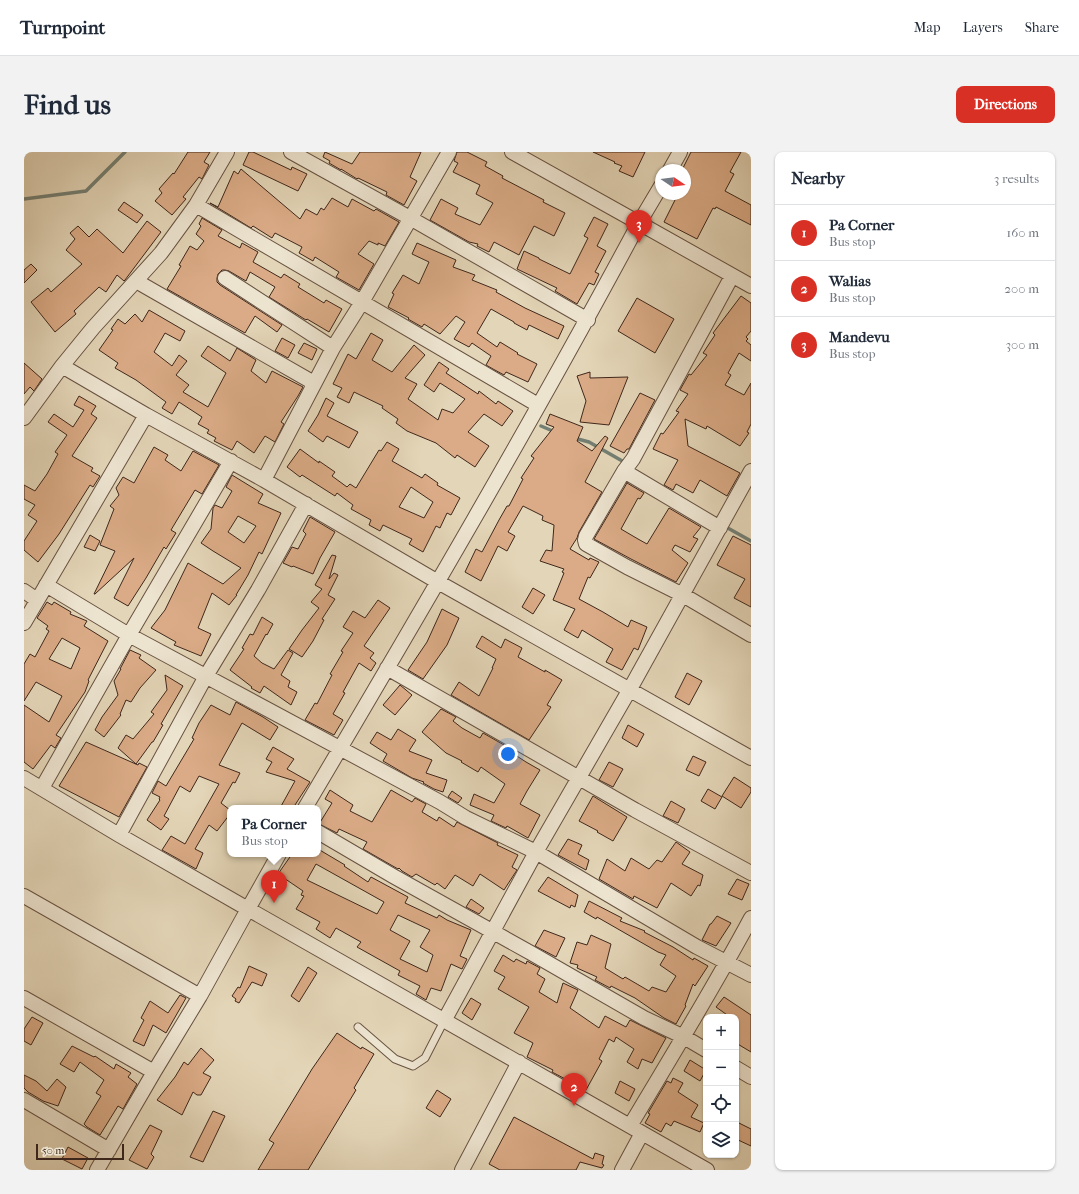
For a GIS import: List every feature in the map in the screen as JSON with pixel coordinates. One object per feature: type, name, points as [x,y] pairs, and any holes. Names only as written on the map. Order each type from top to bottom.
[{"type":"street","points":[[24,418],[62,366],[93,328],[161,253],[196,205],[227,152]]},
{"type":"street","points":[[291,152],[588,320]]},
{"type":"street","points":[[264,480],[333,348],[362,302],[449,152]]},
{"type":"street","points":[[512,152],[751,286]]},
{"type":"street","points":[[673,164],[680,152]]},
{"type":"street","points":[[307,805],[438,582],[588,320],[639,223],[655,196]]},
{"type":"street","points":[[196,205],[538,405]]},
{"type":"street","points":[[732,276],[632,459],[585,540],[586,544],[627,567],[683,595],[751,635]]},
{"type":"street","points":[[225,278],[333,348]]},
{"type":"street","points":[[136,281],[314,383]]},
{"type":"street","points":[[62,366],[146,415],[306,504],[438,582],[751,758]]},
{"type":"street","points":[[24,623],[146,415]]},
{"type":"street","points":[[42,788],[129,635],[231,461]]},
{"type":"street","points":[[624,471],[720,528]]},
{"type":"street","points":[[444,1021],[536,852],[630,689],[751,471]]},
{"type":"street","points":[[119,835],[206,676],[258,590],[306,504]]},
{"type":"street","points":[[46,585],[129,635],[440,802],[466,818],[536,852],[697,947],[751,974]]},
{"type":"street","points":[[24,591],[37,600]]},
{"type":"street","points":[[387,668],[692,842],[751,873]]},
{"type":"street","points":[[24,778],[119,835],[707,1170]]},
{"type":"street","points":[[321,834],[644,1018],[684,1037],[703,1048]]},
{"type":"street","points":[[98,1170],[154,1072],[200,996],[277,857]]},
{"type":"street","points":[[24,896],[200,996]]},
{"type":"street","points":[[630,1126],[728,962],[751,918]]},
{"type":"street","points":[[24,998],[154,1072]]},
{"type":"street","points":[[462,1170],[519,1062]]},
{"type":"street","points":[[739,1070],[751,1077]]},
{"type":"street","points":[[24,1100],[109,1150]]},
{"type":"street","points":[[622,1170],[642,1133]]},
{"type":"lane","points":[[358,1027],[395,1059],[413,1066],[426,1058],[444,1021]]},
{"type":"building","points":[[188,152],[210,152],[204,162],[209,165],[202,179],[199,177],[183,197],[186,199],[172,215],[155,201],[162,193],[159,189],[173,173],[174,174]]},
{"type":"building","points":[[249,152],[253,152],[291,170],[292,167],[307,174],[298,191],[243,165]]},
{"type":"building","points":[[325,152],[352,164],[360,152],[421,152],[410,177],[417,181],[404,205],[386,195],[387,192],[358,178],[357,179],[329,163],[330,161],[323,157]]},
{"type":"building","points":[[457,152],[467,152],[487,162],[485,166],[503,176],[502,178],[565,213],[554,236],[534,226],[519,255],[494,242],[489,252],[477,246],[478,244],[469,242],[430,220],[441,199],[458,208],[455,214],[480,225],[493,203],[476,194],[480,185],[453,172],[458,163],[454,161]]},
{"type":"building","points":[[593,152],[645,152],[633,177],[619,171],[622,166]]},
{"type":"building","points":[[691,152],[741,152],[730,172],[734,174],[725,191],[751,205],[751,225],[716,207],[715,209],[713,208],[697,239],[664,222],[675,200],[691,200],[691,164],[685,164]]},
{"type":"building","points":[[241,169],[300,219],[306,209],[317,215],[321,208],[324,210],[332,198],[348,207],[352,199],[374,211],[376,209],[399,222],[385,246],[369,241],[358,254],[374,264],[359,290],[336,277],[339,272],[315,257],[313,261],[299,253],[302,247],[275,233],[272,238],[253,226],[251,228],[210,203],[218,207],[234,171],[238,174]]},
{"type":"building","points":[[124,202],[143,215],[137,223],[118,210]]},
{"type":"building","points":[[594,217],[608,224],[597,246],[606,251],[595,272],[599,274],[594,285],[589,283],[577,304],[555,291],[557,288],[517,269],[524,251],[570,274],[588,238],[584,236]]},
{"type":"building","points":[[202,218],[222,230],[218,236],[240,248],[242,243],[258,252],[253,262],[281,278],[284,274],[300,284],[298,287],[324,303],[326,300],[342,309],[329,332],[307,319],[306,320],[269,297],[275,287],[250,272],[246,281],[229,271],[222,270],[218,274],[217,282],[282,325],[277,332],[255,316],[245,333],[167,289],[181,266],[179,265],[190,246],[197,250],[204,241],[196,234],[201,226],[199,224]]},
{"type":"building","points":[[147,221],[161,232],[125,280],[124,281],[117,275],[106,292],[99,287],[74,311],[76,314],[55,332],[31,302],[48,288],[51,292],[82,264],[66,250],[75,239],[70,233],[78,226],[89,237],[97,229],[123,253]]},
{"type":"building","points":[[417,243],[456,260],[453,267],[475,275],[472,280],[497,290],[496,292],[525,308],[564,326],[558,339],[529,325],[527,330],[491,309],[477,333],[497,347],[500,342],[518,353],[517,354],[537,364],[528,382],[506,372],[504,375],[486,365],[491,356],[472,343],[469,347],[454,339],[465,322],[456,316],[440,334],[424,324],[422,327],[388,307],[394,294],[392,293],[403,275],[419,284],[429,262],[412,254]]},
{"type":"building","points":[[31,264],[37,270],[24,283],[24,270]]},
{"type":"building","points":[[741,296],[751,303],[751,331],[746,337],[748,339],[746,341],[751,345],[751,361],[739,353],[728,373],[731,375],[725,385],[744,395],[751,383],[751,424],[747,432],[749,433],[740,446],[707,426],[706,429],[685,419],[688,446],[740,473],[727,496],[700,480],[693,493],[676,484],[673,490],[664,485],[678,460],[653,449],[661,433],[663,434],[679,412],[676,411],[688,394],[680,390],[689,374],[691,375],[707,355],[703,353],[715,335],[713,333]]},
{"type":"building","points":[[637,298],[674,319],[655,353],[618,331]]},
{"type":"building","points":[[149,310],[185,331],[180,341],[165,333],[154,352],[172,366],[179,355],[187,361],[176,375],[189,385],[183,392],[208,407],[226,373],[201,356],[208,346],[230,361],[237,348],[256,360],[251,371],[266,383],[272,371],[303,387],[281,422],[284,424],[275,442],[265,436],[254,453],[237,441],[232,450],[214,441],[216,438],[207,433],[209,430],[198,424],[202,417],[179,402],[172,414],[162,408],[166,402],[136,380],[115,368],[118,363],[99,350],[113,330],[111,329],[118,319],[125,324],[135,314],[142,322]]},
{"type":"building","points":[[371,333],[383,340],[372,360],[392,372],[414,345],[425,355],[405,378],[417,384],[408,399],[438,420],[442,409],[453,413],[465,399],[440,383],[434,392],[424,385],[439,362],[449,369],[446,373],[478,394],[479,391],[496,404],[498,401],[513,411],[502,426],[484,414],[468,432],[489,446],[475,467],[457,455],[455,458],[436,443],[407,431],[396,423],[398,419],[382,408],[383,406],[354,392],[349,403],[337,397],[342,388],[333,384],[348,354],[356,359]]},
{"type":"building","points":[[282,338],[295,345],[288,358],[275,351]]},
{"type":"building","points":[[304,343],[317,349],[312,360],[298,353]]},
{"type":"building","points":[[24,363],[42,379],[34,391],[30,387],[24,394]]},
{"type":"building","points":[[590,372],[590,378],[628,377],[609,425],[580,422],[586,401],[577,376]]},
{"type":"building","points":[[640,393],[655,400],[629,449],[627,449],[624,453],[610,446]]},
{"type":"building","points":[[79,396],[96,406],[91,414],[97,418],[72,456],[93,468],[91,471],[100,476],[93,487],[90,485],[59,534],[38,562],[24,550],[24,541],[37,521],[28,515],[35,505],[24,499],[24,485],[35,491],[47,474],[58,454],[55,452],[67,435],[48,422],[54,414],[73,427],[84,410],[74,405]]},
{"type":"building","points":[[326,398],[334,403],[327,416],[358,432],[349,448],[327,436],[323,442],[308,431]]},
{"type":"building","points":[[550,414],[583,427],[577,441],[592,451],[605,436],[608,438],[585,482],[602,492],[570,549],[589,560],[590,558],[599,562],[590,578],[588,577],[579,599],[628,627],[631,620],[647,627],[638,650],[634,648],[622,670],[606,662],[613,649],[582,630],[578,638],[564,630],[575,609],[553,600],[564,573],[562,572],[564,569],[540,561],[546,550],[552,551],[554,525],[542,520],[543,516],[523,506],[508,532],[515,536],[507,551],[498,546],[481,581],[465,572],[476,549],[482,552],[507,506],[509,506],[523,479],[521,478],[534,458],[531,456],[554,427],[546,424]]},
{"type":"building","points":[[387,442],[399,449],[392,461],[422,478],[425,474],[438,483],[437,485],[460,498],[451,515],[447,513],[440,528],[436,526],[423,552],[409,544],[412,539],[383,525],[380,531],[369,525],[371,520],[351,509],[353,505],[337,493],[335,496],[302,475],[300,477],[287,467],[300,449],[319,463],[319,461],[335,472],[332,476],[347,487],[350,484],[356,488],[379,450],[381,451]],"holes":[[[411,487],[433,502],[424,518],[399,507]]]},
{"type":"building","points":[[154,447],[168,455],[165,460],[181,471],[193,451],[219,465],[202,494],[195,490],[171,530],[176,533],[166,549],[164,547],[128,606],[114,598],[134,558],[94,594],[115,551],[100,545],[114,509],[110,506],[119,495],[116,488],[123,477],[134,483]]},
{"type":"building","points":[[232,475],[263,494],[258,503],[281,513],[262,554],[259,552],[237,595],[229,605],[212,593],[198,628],[211,634],[201,656],[174,645],[176,642],[151,628],[165,610],[188,563],[223,584],[241,568],[201,543],[211,529],[213,508],[215,505],[222,508],[232,491],[226,487]],"holes":[[[238,516],[256,526],[244,543],[228,532]]]},
{"type":"building","points":[[627,483],[644,493],[640,499],[638,498],[621,529],[647,544],[669,508],[701,527],[693,537],[698,539],[690,552],[675,545],[672,550],[688,563],[676,582],[594,539]]},
{"type":"building","points":[[310,517],[335,532],[320,558],[313,574],[283,563],[292,547],[298,549],[306,534],[303,531]]},
{"type":"building","points":[[90,535],[100,541],[95,551],[84,547]]},
{"type":"building","points":[[733,536],[751,545],[751,607],[734,598],[745,579],[717,565]]},
{"type":"building","points":[[332,555],[336,556],[329,579],[334,573],[338,575],[328,595],[335,599],[322,619],[324,620],[313,641],[302,657],[289,649],[319,608],[311,602],[322,589],[315,585]]},
{"type":"building","points":[[533,588],[545,595],[533,614],[522,607]]},
{"type":"building","points":[[378,600],[390,608],[364,646],[374,653],[370,658],[376,663],[371,671],[359,663],[333,714],[343,720],[334,735],[305,720],[315,703],[317,704],[332,675],[330,674],[343,652],[341,651],[353,633],[343,627],[353,611],[365,618]]},
{"type":"building","points":[[47,602],[52,605],[54,602],[71,612],[70,614],[87,621],[84,626],[108,641],[88,680],[89,681],[85,692],[56,735],[61,738],[55,748],[51,745],[33,769],[24,762],[24,705],[49,722],[62,696],[36,682],[24,701],[24,664],[30,654],[35,657],[49,631],[46,629],[48,626],[37,618]],"holes":[[[62,638],[80,648],[71,669],[49,659]]]},
{"type":"building","points":[[442,609],[459,618],[447,645],[423,679],[408,670],[427,642]]},
{"type":"building","points":[[262,617],[273,624],[254,656],[262,663],[274,669],[288,650],[293,653],[281,675],[290,681],[288,687],[297,692],[291,705],[264,686],[260,693],[251,688],[252,687],[230,670],[244,649],[242,648],[250,634],[253,635]]},
{"type":"building","points":[[482,636],[501,648],[505,639],[522,648],[518,657],[562,680],[547,705],[551,707],[529,740],[451,695],[459,682],[479,696],[496,659],[476,647]]},
{"type":"building","points":[[130,650],[141,655],[139,658],[156,670],[140,688],[131,702],[126,700],[120,714],[121,715],[104,737],[95,730],[102,717],[118,695],[114,681]]},
{"type":"building","points":[[687,673],[702,681],[689,705],[675,697]]},
{"type":"building","points":[[165,675],[183,686],[161,724],[163,725],[153,742],[136,764],[118,748],[126,735],[133,739],[154,714],[151,712],[167,690]]},
{"type":"building","points":[[400,685],[412,695],[395,715],[383,705]]},
{"type":"building","points":[[236,702],[278,727],[270,740],[242,723],[219,765],[240,773],[221,803],[227,808],[227,818],[217,831],[209,825],[195,849],[203,853],[196,869],[162,850],[171,836],[185,844],[219,784],[199,776],[190,792],[180,786],[164,816],[169,819],[161,830],[147,820],[160,800],[160,797],[152,793],[158,781],[166,786],[194,739],[192,738],[199,723],[211,705],[230,715]]},
{"type":"building","points":[[441,709],[456,717],[453,721],[462,728],[480,738],[483,733],[504,745],[503,747],[540,770],[520,804],[540,815],[528,838],[507,826],[506,828],[491,821],[494,815],[470,805],[474,794],[494,803],[505,784],[481,767],[478,772],[461,762],[462,761],[446,753],[422,732]]},
{"type":"building","points":[[628,725],[644,734],[637,747],[622,738]]},
{"type":"building","points":[[398,729],[416,740],[409,751],[432,760],[426,773],[447,780],[443,792],[434,789],[423,783],[424,782],[412,778],[383,761],[387,754],[370,743],[377,732],[391,740]]},
{"type":"building","points":[[86,742],[138,765],[139,763],[147,767],[119,817],[59,786]]},
{"type":"building","points":[[273,747],[294,759],[287,769],[310,782],[295,805],[282,805],[295,781],[266,772],[272,762],[266,759]]},
{"type":"building","points":[[693,756],[706,762],[699,776],[686,770]]},
{"type":"building","points":[[609,762],[623,769],[613,787],[599,780]]},
{"type":"building","points":[[734,777],[751,788],[751,792],[741,808],[722,796]]},
{"type":"building","points":[[708,789],[722,797],[715,809],[701,801]]},
{"type":"building","points":[[330,790],[353,805],[350,811],[372,822],[391,790],[412,802],[415,798],[426,804],[422,812],[437,821],[439,817],[454,827],[457,822],[518,855],[512,867],[517,870],[504,890],[480,874],[473,886],[455,875],[445,889],[437,883],[435,885],[416,874],[412,877],[399,868],[398,869],[363,849],[367,842],[339,829],[337,833],[321,825],[321,821],[332,803],[325,799]]},
{"type":"building","points":[[452,791],[462,798],[458,803],[448,797]]},
{"type":"building","points":[[593,796],[627,817],[613,841],[579,821]]},
{"type":"building","points":[[671,801],[685,809],[678,823],[663,816]]},
{"type":"building","points":[[568,839],[582,845],[578,854],[589,860],[586,870],[558,855]]},
{"type":"building","points":[[676,842],[690,852],[682,864],[703,875],[700,886],[698,885],[691,896],[671,883],[657,908],[634,896],[633,899],[599,879],[607,859],[625,871],[631,858],[649,869],[657,860],[662,862]]},
{"type":"building","points":[[321,851],[345,865],[344,866],[368,882],[371,877],[408,897],[405,903],[437,918],[439,915],[471,930],[460,956],[467,959],[462,969],[451,964],[441,991],[431,988],[426,1000],[416,994],[420,986],[398,975],[400,971],[357,947],[361,942],[336,928],[330,938],[316,929],[320,922],[296,909],[304,896],[301,895],[303,891],[278,874],[290,857],[321,857]],"holes":[[[316,864],[384,902],[377,914],[307,880]],[[398,915],[430,930],[420,947],[433,955],[427,972],[400,959],[410,941],[390,930]]]},
{"type":"building","points":[[548,877],[578,895],[575,907],[571,905],[570,908],[538,891]]},
{"type":"building","points":[[737,879],[749,884],[742,900],[728,894]]},
{"type":"building","points":[[471,899],[484,908],[479,914],[466,907]]},
{"type":"building","points":[[589,901],[622,918],[620,921],[645,931],[644,932],[673,947],[693,960],[694,958],[708,966],[695,986],[693,984],[685,1005],[686,1006],[676,1024],[664,1018],[635,998],[595,980],[597,977],[577,968],[578,965],[570,963],[577,942],[587,945],[591,935],[611,944],[605,968],[623,979],[625,977],[649,991],[652,987],[666,992],[676,976],[660,965],[666,955],[658,952],[597,917],[596,919],[584,912]]},
{"type":"building","points":[[717,916],[731,923],[716,946],[702,940],[710,924]]},
{"type":"building","points":[[544,930],[565,938],[556,957],[535,946]]},
{"type":"building","points":[[503,955],[514,962],[516,959],[526,964],[527,961],[540,968],[537,974],[545,979],[539,992],[557,1003],[563,983],[578,990],[570,1008],[599,1028],[605,1016],[626,1027],[630,1020],[666,1038],[652,1063],[642,1059],[638,1069],[627,1062],[634,1049],[616,1037],[614,1042],[609,1039],[599,1059],[602,1061],[586,1090],[552,1072],[553,1070],[527,1057],[533,1043],[514,1033],[529,1007],[498,989],[505,977],[494,971]]},
{"type":"building","points":[[249,966],[267,974],[262,986],[252,982],[239,1003],[235,1001],[236,999],[232,996],[238,987],[240,988]]},
{"type":"building","points":[[308,967],[317,973],[299,1002],[291,996]]},
{"type":"building","points":[[180,995],[186,998],[166,1033],[153,1025],[144,1046],[133,1041],[144,1020],[141,1018],[150,1001],[168,1013]]},
{"type":"building","points":[[724,997],[751,1015],[751,1052],[739,1045],[739,1014],[726,1014],[716,1007]]},
{"type":"building","points":[[471,998],[481,1004],[472,1020],[462,1013]]},
{"type":"building","points":[[32,1017],[43,1023],[31,1045],[24,1041],[24,1029]]},
{"type":"building","points":[[337,1033],[361,1049],[362,1047],[374,1054],[354,1088],[356,1090],[308,1170],[258,1170],[274,1143],[269,1140],[312,1069]]},
{"type":"building","points":[[72,1046],[94,1057],[95,1056],[114,1069],[116,1064],[131,1073],[128,1077],[137,1084],[123,1109],[118,1106],[100,1135],[84,1124],[101,1096],[96,1093],[104,1080],[80,1062],[74,1072],[60,1064]]},
{"type":"building","points":[[201,1048],[214,1060],[203,1073],[211,1077],[201,1095],[197,1095],[193,1092],[182,1115],[157,1100],[175,1077],[184,1062],[188,1065]]},
{"type":"building","points":[[690,1060],[703,1068],[703,1076],[700,1081],[684,1071]]},
{"type":"building","points":[[24,1075],[36,1081],[47,1091],[57,1079],[66,1087],[58,1106],[43,1101],[28,1092],[24,1088]]},
{"type":"building","points":[[673,1078],[683,1083],[678,1092],[698,1105],[691,1117],[703,1123],[700,1132],[674,1121],[671,1126],[666,1123],[661,1132],[645,1123],[650,1114],[648,1113],[667,1081],[671,1083]]},
{"type":"building","points":[[620,1081],[635,1089],[629,1101],[615,1093]]},
{"type":"building","points":[[437,1090],[451,1099],[440,1117],[426,1108]]},
{"type":"building","points":[[213,1111],[225,1116],[203,1162],[190,1157]]},
{"type":"building","points":[[514,1117],[593,1159],[595,1153],[604,1156],[602,1164],[604,1165],[602,1168],[580,1162],[576,1170],[500,1170],[489,1164]]},
{"type":"building","points":[[739,1123],[751,1129],[751,1146],[739,1140]]},
{"type":"building","points":[[150,1125],[162,1131],[151,1154],[154,1157],[147,1169],[129,1160]]},
{"type":"building","points":[[68,1147],[88,1158],[82,1169],[62,1159]]},
{"type":"waterway","points":[[24,199],[86,191],[125,152]]},
{"type":"waterway","points":[[541,426],[555,432]]},
{"type":"waterway","points":[[574,438],[589,442],[624,462]]},
{"type":"waterway","points":[[726,527],[751,541]]},
{"type":"place","name":"Mandevu","points":[[639,243]]},
{"type":"place","name":"Pa Corner","points":[[274,903]]},
{"type":"place","name":"Walias","points":[[574,1106]]}]
